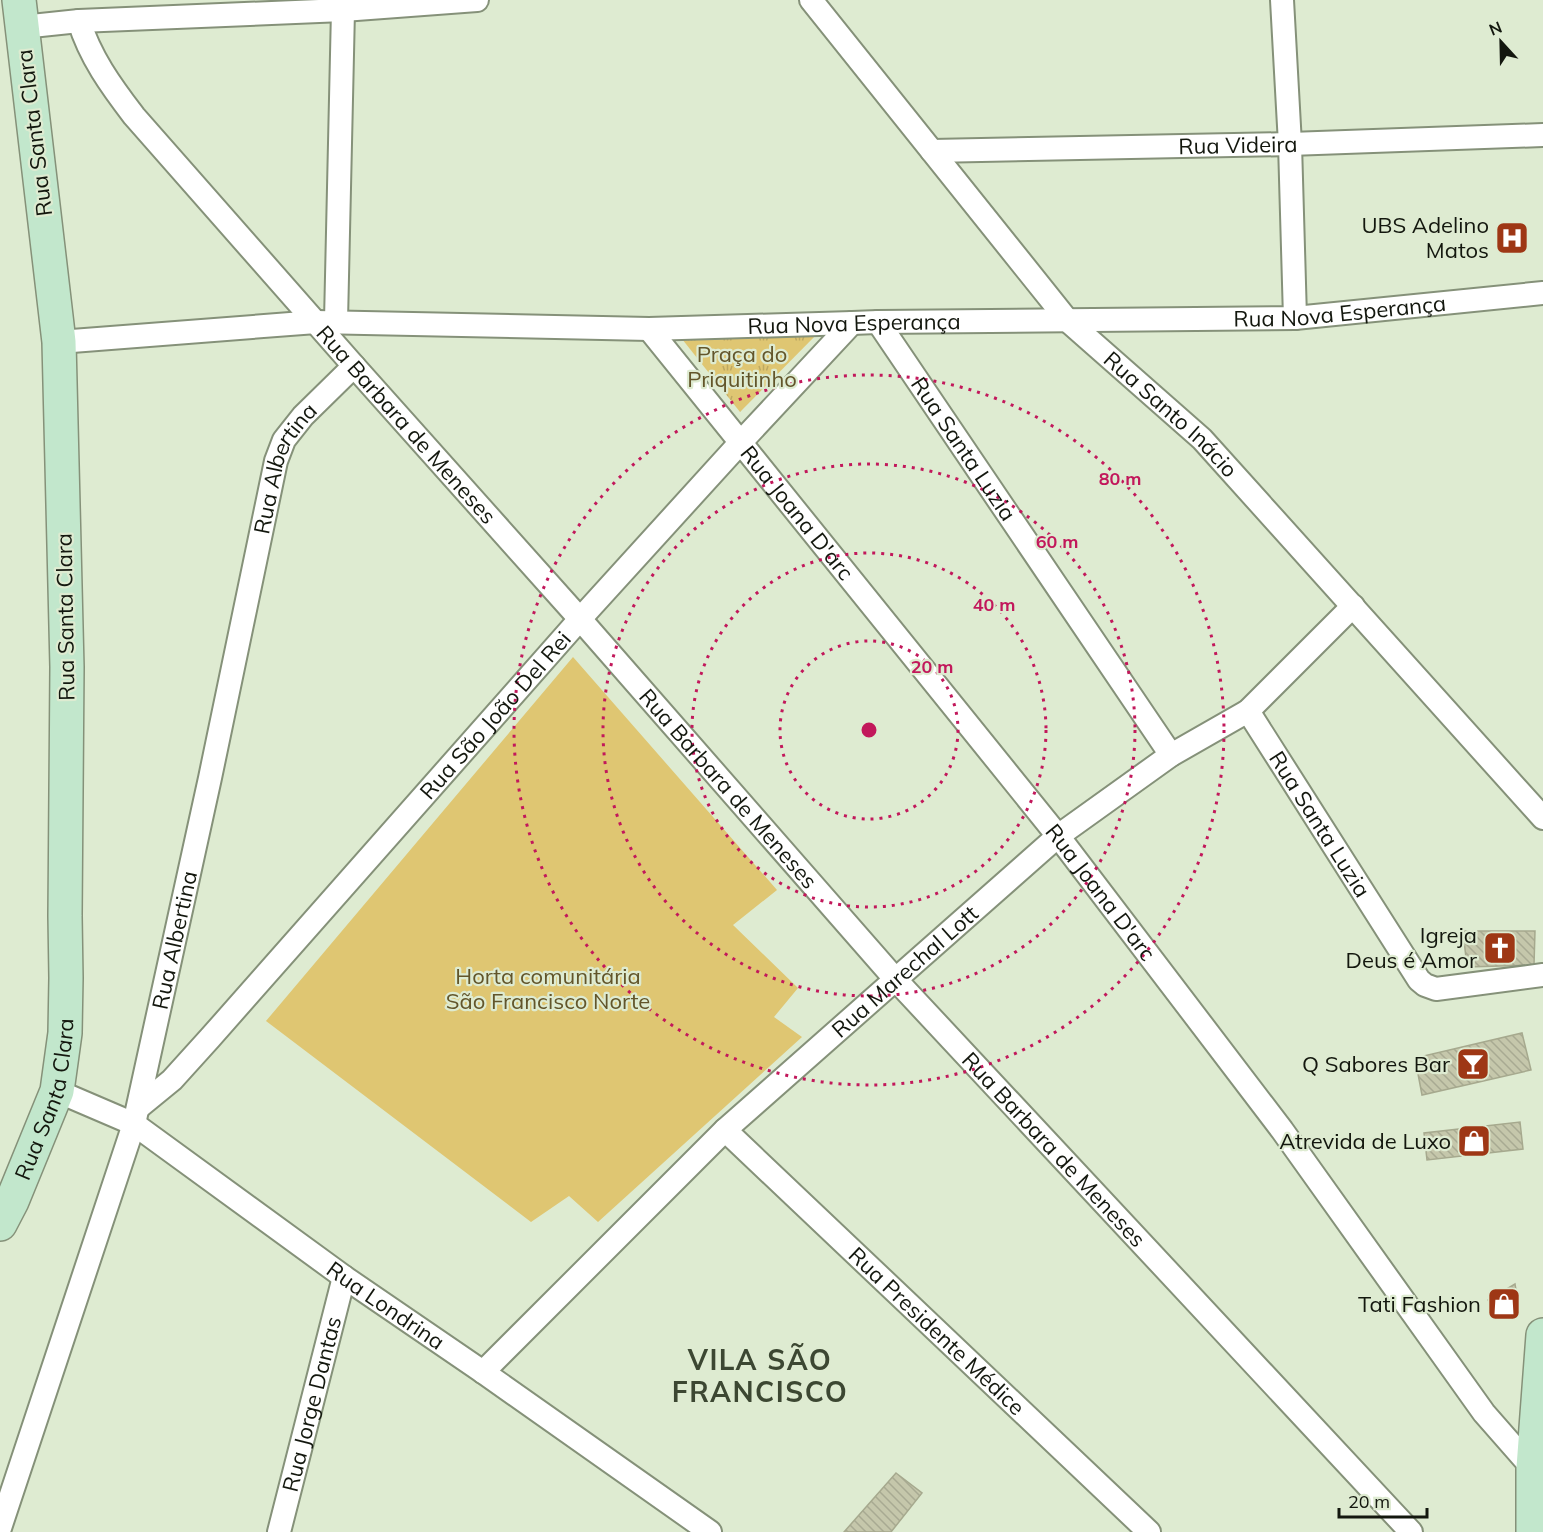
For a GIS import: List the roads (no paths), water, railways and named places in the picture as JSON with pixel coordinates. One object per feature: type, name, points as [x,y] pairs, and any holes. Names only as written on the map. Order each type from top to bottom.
[{"type":"street","points":[[20,13],[79,21],[342,5],[477,0]]},
{"type":"street","name":"Rua Santo Inácio","points":[[811,0],[1068,321],[1202,439],[1543,818]]},
{"type":"street","points":[[1282,0],[1290,144],[1295,318]]},
{"type":"street","points":[[326,322],[342,5]]},
{"type":"street","name":"Rua Santa Clara","points":[[0,1224],[12,1201],[57,1091],[64,1034],[66,978],[67,667],[59,342],[20,13]]},
{"type":"street","name":"Rua Barbara de Meneses","points":[[79,21],[85,39],[108,82],[134,116],[326,322],[354,366],[580,619],[896,980],[1411,1532]]},
{"type":"street","name":"Rua Videira","points":[[932,151],[1290,144],[1543,135]]},
{"type":"street","name":"Rua Nova Esperança","points":[[59,342],[326,322],[649,328],[878,322],[1295,318],[1543,293]]},
{"type":"street","name":"Rua Santa Luzia","points":[[878,322],[1171,755]]},
{"type":"street","name":"Rua São João Del Rei","points":[[137,1115],[210,1038],[580,619],[852,324]]},
{"type":"street","name":"Rua Joana D'arc","points":[[649,328],[1058,836],[1282,1130],[1484,1413],[1519,1454],[1538,1467]]},
{"type":"street","name":"Rua Albertina","points":[[0,1528],[137,1115],[276,461],[284,440],[303,416],[354,366]]},
{"type":"street","name":"Rua Marechal Lott","points":[[483,1372],[725,1130],[1058,836],[1171,755],[1248,711],[1353,606]]},
{"type":"street","name":"Rua Santa Luzia","points":[[1248,711],[1419,980],[1425,985],[1436,988],[1543,975]]},
{"type":"street","name":"Rua Londrina","points":[[57,1091],[137,1115],[344,1277],[710,1532]]},
{"type":"street","name":"Rua Presidente Médice","points":[[725,1130],[1149,1532]]},
{"type":"street","name":"Rua Jorge Dantas","points":[[279,1532],[344,1277]]},
{"type":"street","points":[[1533,1532],[1543,1335]]},
{"type":"place","name":"UBS Adelino Matos","points":[[1512,238]]},
{"type":"place","name":"Igreja Deus é Amor","points":[[1500,948]]},
{"type":"place","name":"Q Sabores Bar","points":[[1473,1064]]},
{"type":"place","name":"Atrevida de Luxo","points":[[1474,1141]]},
{"type":"place","name":"Tati Fashion","points":[[1504,1304]]},
{"type":"district","name":"VILA SÃO FRANCISCO","points":[[760,1376]]},
{"type":"park label","name":"Praça do Priquitinho","points":[[742,366]]},
{"type":"park label","name":"Horta comunitária São Francisco Norte","points":[[548,988]]}]
